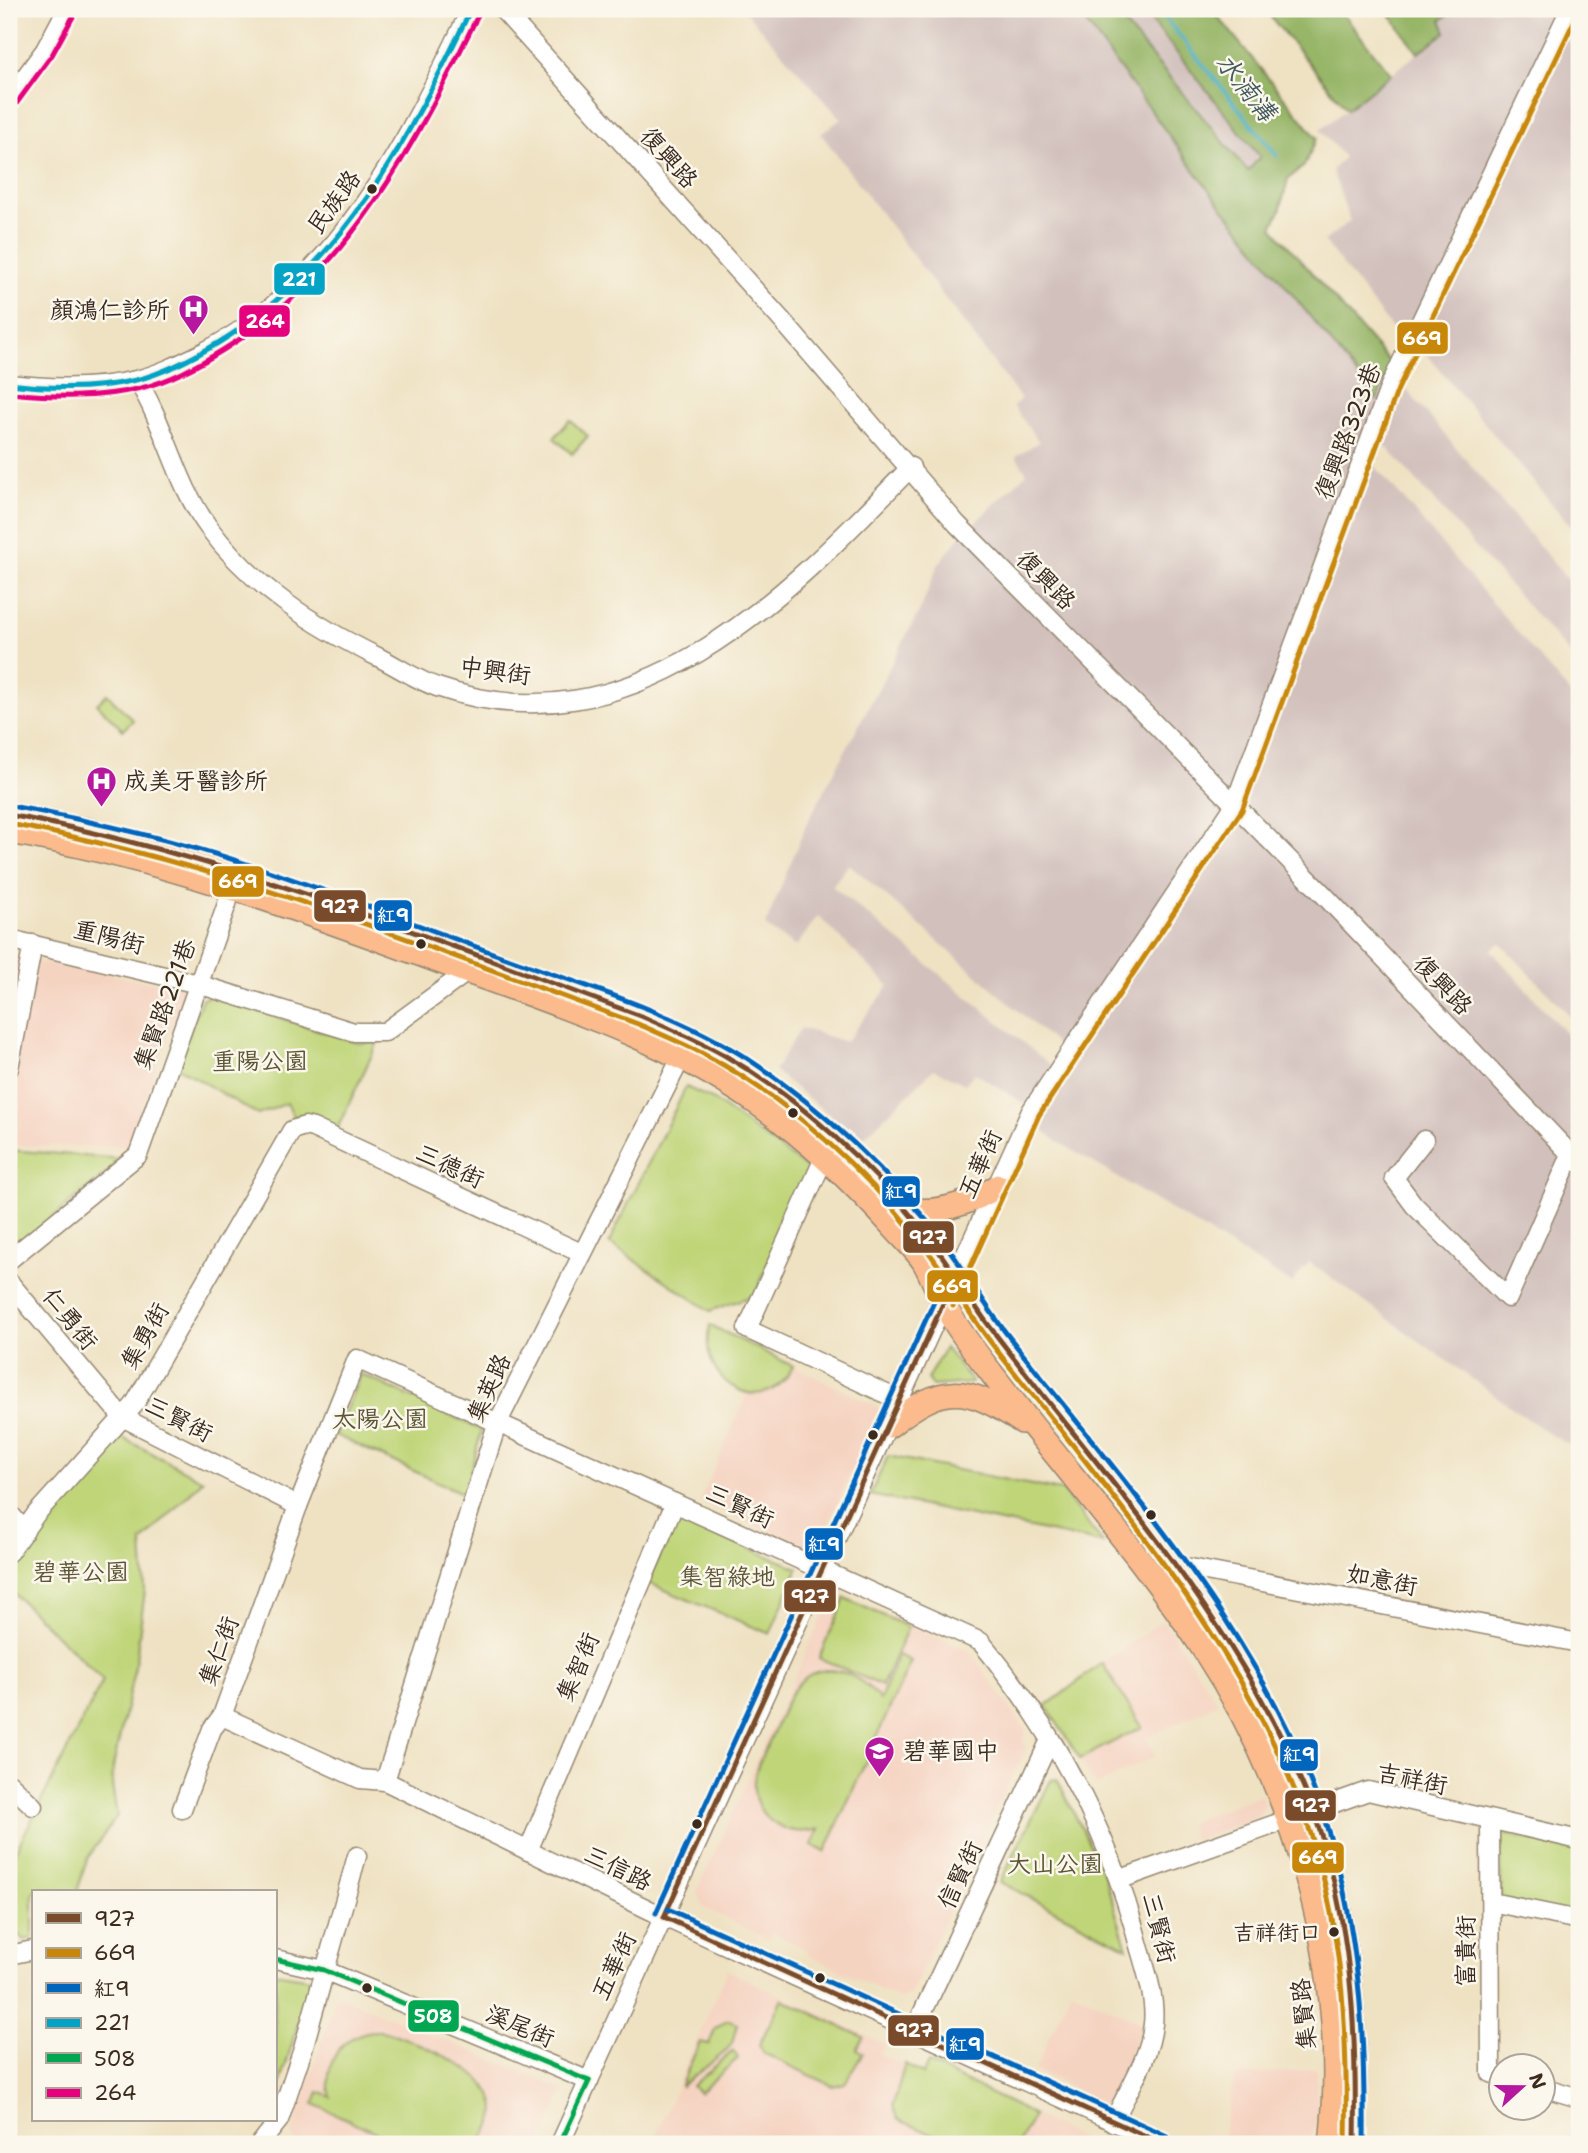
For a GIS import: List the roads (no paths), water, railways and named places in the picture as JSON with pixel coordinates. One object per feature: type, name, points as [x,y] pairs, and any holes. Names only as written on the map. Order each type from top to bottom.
[{"type":"main road","name":"集賢路","points":[[9,815],[86,829],[590,996],[686,1048],[770,1087],[862,1164],[893,1196],[956,1275],[989,1327],[1175,1565],[1234,1648],[1280,1732],[1312,1811],[1338,1900],[1352,1988],[1357,2068],[1355,2144]]},
{"type":"main road","name":"集賢路","points":[[9,832],[234,878],[467,972],[686,1048],[755,1101],[859,1188],[922,1259],[960,1332],[1206,1653],[1254,1738],[1287,1820],[1310,1888],[1321,1942],[1334,2040],[1336,2100],[1331,2144]]},
{"type":"main road","points":[[893,1196],[915,1210],[973,1199],[998,1186]]},
{"type":"main road","points":[[889,1426],[925,1401],[962,1392],[984,1398],[1039,1433]]},
{"type":"street","points":[[9,99],[45,50],[67,9]]},
{"type":"street","name":"民族路","points":[[9,384],[71,388],[138,380],[190,359],[237,334],[290,290],[326,255],[392,163],[471,9]]},
{"type":"street","name":"復興路","points":[[502,9],[911,467],[957,523],[1575,1159]]},
{"type":"street","name":"復興路323巷","points":[[1234,806],[1390,386],[1570,9]]},
{"type":"street","name":"中興街","points":[[138,380],[199,512],[247,572],[296,613],[362,650],[435,686],[486,699],[550,703],[599,697],[677,664],[748,618],[824,557],[911,467]]},
{"type":"street","name":"五華街","points":[[560,2144],[1031,1111],[1234,806]]},
{"type":"street","name":"集賢路221巷","points":[[9,1260],[138,1155],[234,878]]},
{"type":"street","name":"重陽街","points":[[9,939],[198,984],[354,1032],[373,1035],[385,1032],[467,972]]},
{"type":"street","points":[[9,1068],[33,944]]},
{"type":"street","name":"集英路","points":[[385,1781],[497,1424],[686,1048]]},
{"type":"street","name":"三德街","points":[[298,1127],[313,1128],[581,1253]]},
{"type":"street","name":"集勇街","points":[[9,1552],[36,1514],[134,1405],[286,1136],[298,1127]]},
{"type":"street","points":[[1424,1140],[1394,1178],[1414,1205],[1508,1298],[1575,1159]]},
{"type":"street","points":[[824,1158],[747,1329],[899,1400]]},
{"type":"street","name":"仁勇街","points":[[9,1282],[122,1417]]},
{"type":"street","name":"三賢街","points":[[122,1417],[298,1506],[357,1359],[981,1642],[1051,1740],[1094,1816],[1121,1879],[1143,1962],[1154,2022],[1150,2044],[1112,2122]]},
{"type":"street","name":"集智街","points":[[528,1851],[675,1503]]},
{"type":"street","name":"集仁街","points":[[182,1809],[212,1729],[222,1716],[298,1506]]},
{"type":"street","points":[[9,1513],[25,1531]]},
{"type":"street","name":"如意街","points":[[1175,1565],[1579,1643]]},
{"type":"street","name":"三信路","points":[[222,1716],[360,1779],[385,1781],[664,1917],[1155,2142]]},
{"type":"street","name":"信賢街","points":[[914,2031],[1051,1740]]},
{"type":"street","points":[[9,1783],[33,1806]]},
{"type":"street","name":"吉祥街","points":[[1121,1879],[1368,1791],[1579,1840]]},
{"type":"street","name":"富貴街","points":[[1490,1820],[1491,2052]]},
{"type":"street","points":[[260,2144],[279,2120],[303,2049],[357,1856]]},
{"type":"street","points":[[1491,1902],[1579,1920]]},
{"type":"street","points":[[9,1955],[32,1950]]},
{"type":"street","name":"溪尾街","points":[[276,1958],[324,1970],[589,2081]]},
{"type":"street","points":[[1556,2091],[1579,2098]]},
{"type":"street","points":[[1318,2144],[1336,2100]]},
{"type":"waterway","name":"水湳溝","points":[[1158,9],[1277,156]]},
{"type":"place","name":"顏鴻仁診所","points":[[193,337]]},
{"type":"place","name":"成美牙醫診所","points":[[101,808]]},
{"type":"place","name":"碧華國中","points":[[880,1778]]},
{"type":"place","name":"吉祥街口","points":[[1334,1932]]},
{"type":"park label","name":"重陽公園","points":[[260,1061]]},
{"type":"park label","name":"太陽公園","points":[[380,1419]]},
{"type":"park label","name":"碧華公園","points":[[81,1572]]},
{"type":"park label","name":"集智綠地","points":[[727,1577]]},
{"type":"park label","name":"大山公園","points":[[1055,1864]]}]
